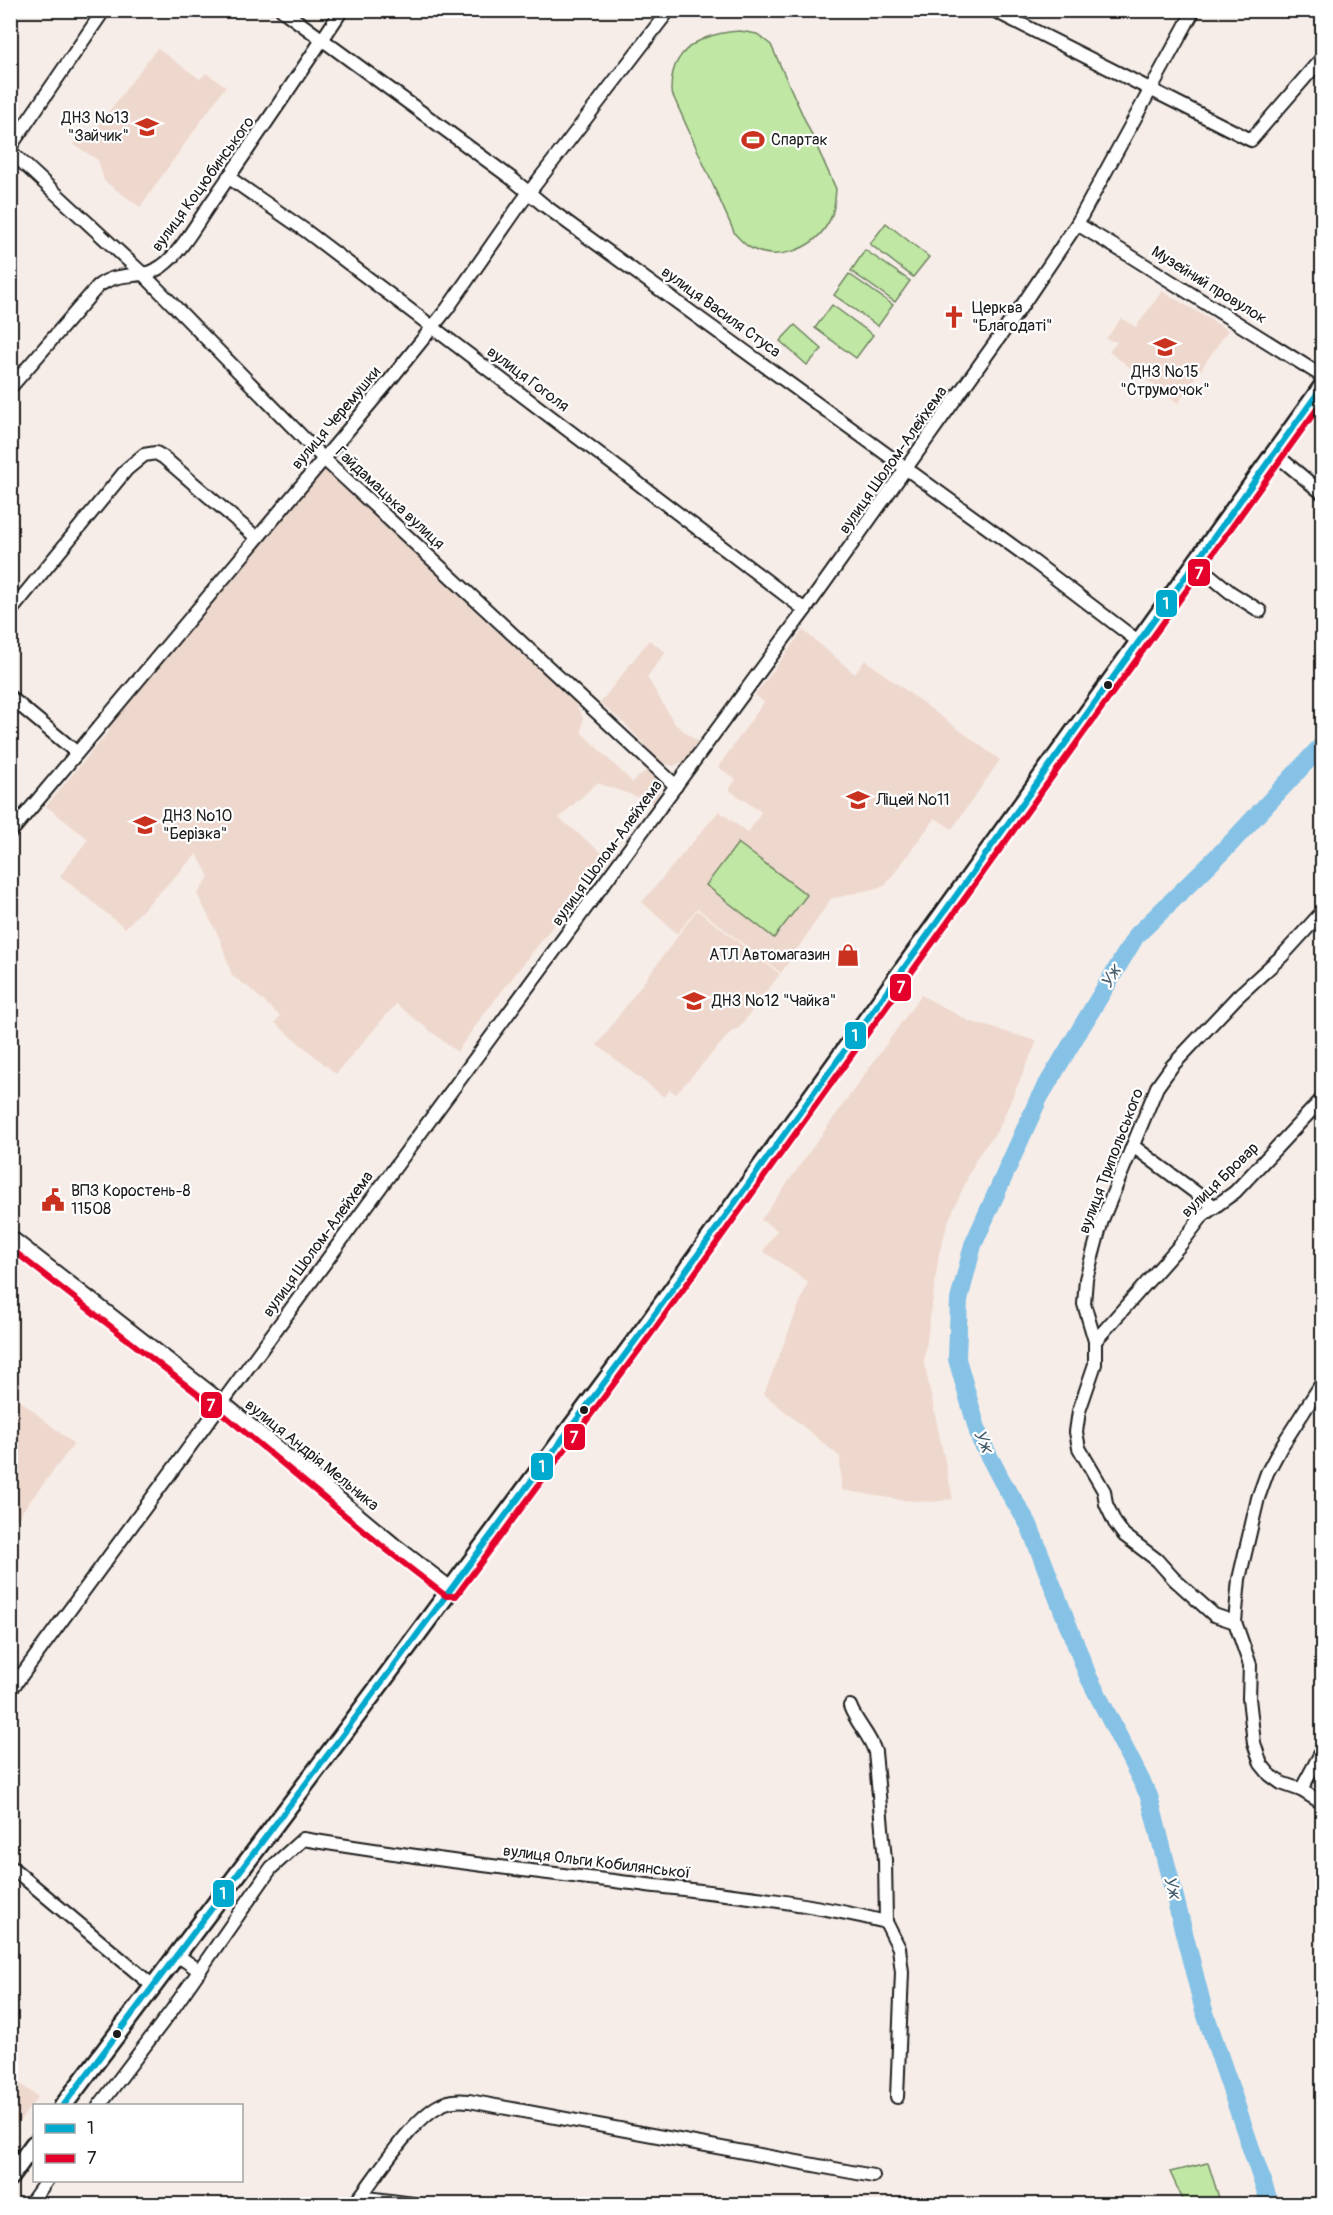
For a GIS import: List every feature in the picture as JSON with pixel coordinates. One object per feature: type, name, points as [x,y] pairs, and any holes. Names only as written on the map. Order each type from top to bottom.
[{"type":"highway","points":[[64,2104],[647,1324],[1323,387]]},
{"type":"highway","points":[[10,2177],[33,2145]]},
{"type":"street","points":[[10,149],[105,10]]},
{"type":"street","name":"вулиця Василя Стуса","points":[[282,10],[1048,572],[1139,642]]},
{"type":"street","name":"вулиця Коцюбинського","points":[[10,388],[105,280],[119,275],[144,274],[164,265],[178,249],[342,10]]},
{"type":"street","name":"вулиця Черемушки","points":[[10,833],[432,327],[529,192],[669,10]]},
{"type":"street","points":[[993,10],[1251,140],[1323,58]]},
{"type":"street","name":"вулиця Шолом-Алейхема","points":[[10,1690],[224,1403],[232,1389],[806,610],[907,469],[1077,224],[1194,10]]},
{"type":"street","name":"Гайдамацька вулиця","points":[[10,149],[144,274],[324,459],[676,786]]},
{"type":"street","name":"вулиця Гоголя","points":[[228,177],[306,231],[806,610]]},
{"type":"street","name":"Музейний провулок","points":[[1077,224],[1323,376]]},
{"type":"street","points":[[10,612],[126,469],[144,455],[156,453],[163,457],[256,538]]},
{"type":"street","points":[[1274,453],[1323,493]]},
{"type":"street","points":[[1196,564],[1230,592],[1260,611]]},
{"type":"street","points":[[10,697],[76,752]]},
{"type":"street","name":"вулиця Трипольського","points":[[1095,1341],[1084,1304],[1086,1279],[1102,1220],[1157,1087],[1172,1066],[1237,997],[1283,955],[1323,912]]},
{"type":"street","name":"вулиця Бровар","points":[[1095,1341],[1181,1244],[1203,1215],[1235,1192],[1323,1099]]},
{"type":"street","points":[[1133,1146],[1215,1207]]},
{"type":"street","name":"вулиця Андрія Мельника","points":[[10,1236],[224,1403],[394,1544],[451,1588]]},
{"type":"street","points":[[1095,1341],[1095,1364],[1079,1411],[1076,1432],[1079,1448],[1104,1491],[1106,1504],[1115,1523],[1124,1534],[1157,1560],[1174,1579],[1214,1615],[1235,1622]]},
{"type":"street","points":[[1323,1383],[1281,1447],[1267,1473],[1258,1498],[1239,1579],[1235,1622],[1250,1665],[1249,1698],[1256,1754],[1261,1764],[1281,1783],[1301,1790],[1323,1803]]},
{"type":"street","points":[[850,1706],[853,1716],[872,1743],[875,1752],[885,1860],[886,1922],[899,1948],[902,1972],[897,2097]]},
{"type":"street","points":[[1301,1790],[1323,1751]]},
{"type":"street","name":"вулиця Ольги Кобилянської","points":[[200,1971],[271,1868],[303,1839],[365,1850],[751,1897],[844,1911],[886,1922]]},
{"type":"street","points":[[10,1866],[153,1986]]},
{"type":"street","points":[[100,2104],[200,1971],[177,1955]]},
{"type":"street","points":[[357,2201],[419,2121],[435,2108],[456,2100],[873,2176]]},
{"type":"street","points":[[30,2205],[46,2182]]},
{"type":"street","points":[[357,2201],[413,2205]]},
{"type":"shaded area","name":"ДНЗ №13 \"Зайчик\"","points":[[157,48],[200,79],[206,73],[226,86],[140,207],[104,181],[98,160],[73,144],[77,137],[86,142]]},
{"type":"shaded area","name":"ДНЗ №15 \"Струмочок\"","points":[[1162,291],[1228,330],[1178,403],[1109,352],[1117,342],[1106,339],[1121,318],[1136,327]]},
{"type":"shaded area","points":[[325,470],[331,472],[488,623],[574,701],[583,717],[582,733],[632,782],[648,769],[655,777],[659,794],[655,803],[597,783],[559,818],[607,857],[457,1052],[396,1004],[336,1074],[275,1023],[280,1016],[232,976],[220,939],[197,894],[209,877],[197,854],[125,928],[60,876],[88,839],[46,806],[110,730],[104,726],[320,472]]},
{"type":"shaded area","name":"Ліцей №11","points":[[803,630],[855,674],[865,660],[1000,760],[952,829],[935,818],[885,886],[831,899],[781,973],[697,908],[677,934],[642,902],[719,811],[748,833],[761,812],[729,790],[736,779],[718,767],[764,702],[755,695]]},
{"type":"shaded area","points":[[649,640],[666,652],[647,677],[675,724],[701,744],[690,758],[674,766],[665,764],[657,758],[627,726],[600,703]]},
{"type":"shaded area","name":"ДНЗ №12 \"Чайка\"","points":[[697,910],[780,974],[739,1028],[732,1031],[676,1094],[670,1090],[664,1097],[597,1045]]},
{"type":"shaded area","points":[[921,995],[969,1021],[1037,1041],[998,1130],[977,1157],[948,1222],[939,1254],[924,1362],[953,1499],[932,1502],[901,1500],[841,1490],[840,1457],[764,1394],[808,1282],[763,1251],[777,1230],[761,1220]]},
{"type":"shaded area","points":[[11,1393],[74,1444],[11,1526]]},
{"type":"shaded area","points":[[11,2077],[38,2097],[11,2133]]},
{"type":"green space","name":"Спартак","points":[[740,31],[757,34],[771,45],[836,189],[833,212],[820,234],[803,247],[781,254],[759,252],[747,246],[735,234],[671,91],[674,67],[683,53],[705,38]]},
{"type":"green space","points":[[886,223],[929,257],[913,277],[870,244]]},
{"type":"green space","points":[[865,250],[910,281],[895,302],[851,271]]},
{"type":"green space","points":[[849,274],[893,305],[878,326],[834,295]]},
{"type":"green space","points":[[832,305],[873,335],[856,358],[815,328]]},
{"type":"green space","points":[[795,325],[822,349],[807,365],[780,341]]},
{"type":"green space","points":[[738,843],[807,895],[774,938],[706,885]]},
{"type":"green space","points":[[1208,2163],[1221,2204],[1185,2204],[1170,2172]]},
{"type":"waterway","name":"Уж","points":[[1270,2204],[1203,2007],[1149,1796],[1088,1676],[1029,1525],[980,1439],[957,1359],[959,1300],[973,1245],[1039,1098],[1136,936],[1230,844],[1322,745]]},
{"type":"transit line","name":"1","points":[[65,2104],[647,1325],[1322,387]]},
{"type":"transit line","name":"7","points":[[10,1248],[218,1410],[388,1551],[446,1596],[456,1596],[654,1330],[1322,402]]},
{"type":"place","name":"ДНЗ №13 \"Зайчик\"","points":[[147,127]]},
{"type":"place","name":"Спартак","points":[[753,140]]},
{"type":"place","name":"Церква \"Благодаті\"","points":[[954,317]]},
{"type":"place","name":"ДНЗ №15 \"Струмочок\"","points":[[1165,347]]},
{"type":"place","name":"Ліцей №11","points":[[858,800]]},
{"type":"place","name":"ДНЗ №10 \"Берізка\"","points":[[145,825]]},
{"type":"place","name":"АТЛ Автомагазин","points":[[848,955]]},
{"type":"place","name":"ДНЗ №12 \"Чайка\"","points":[[694,1001]]},
{"type":"place","name":"ВПЗ Коростень-8 11508","points":[[53,1200]]}]
